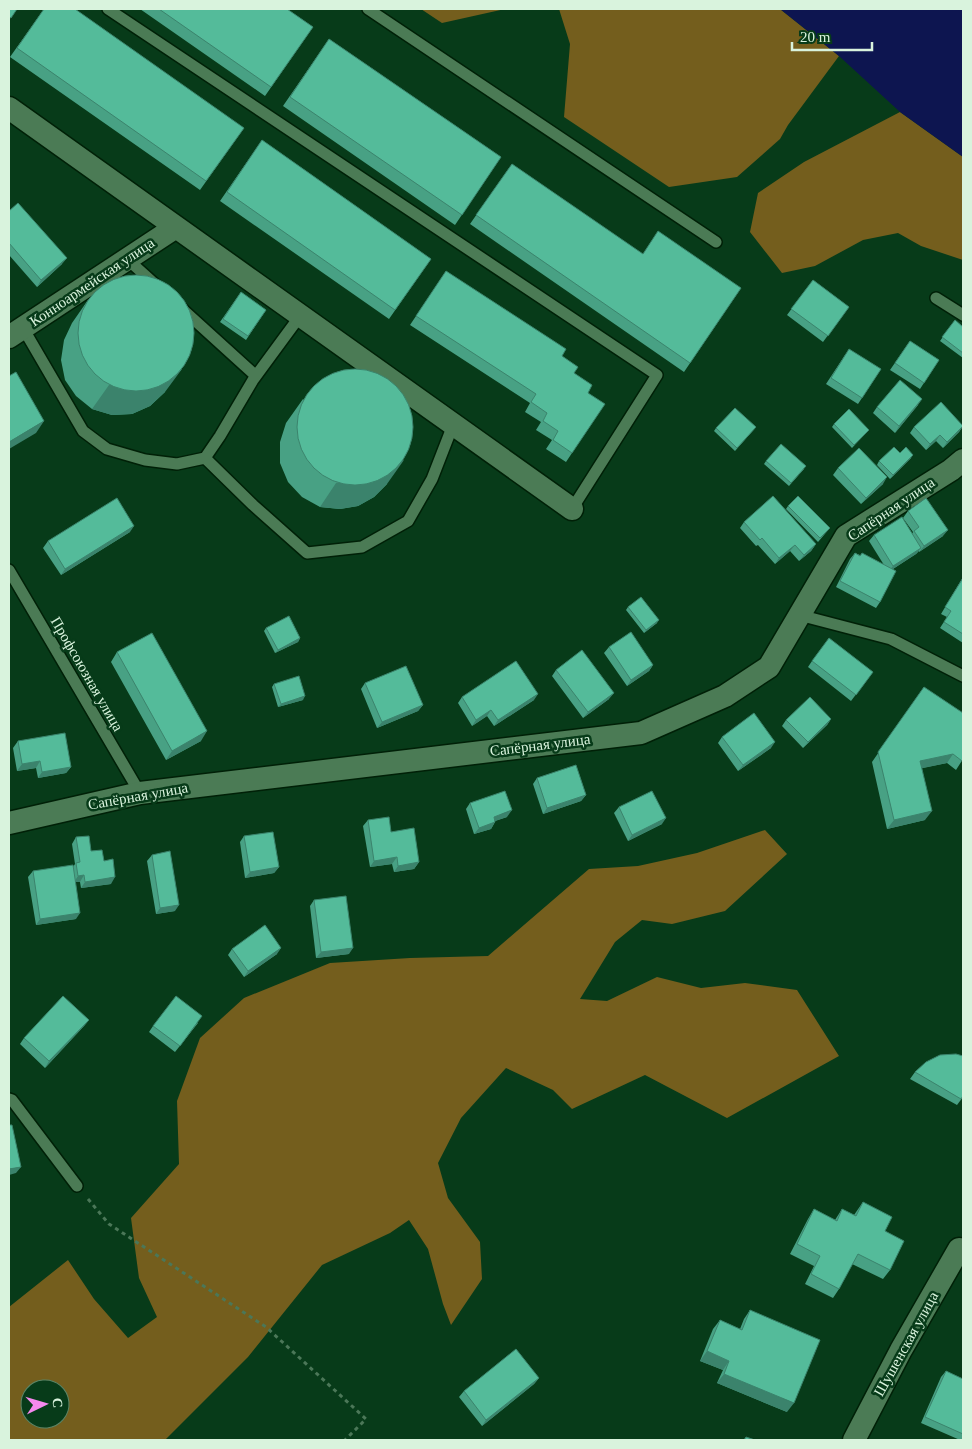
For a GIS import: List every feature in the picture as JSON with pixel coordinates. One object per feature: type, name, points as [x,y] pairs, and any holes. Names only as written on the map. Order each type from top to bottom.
[{"type":"street","points":[[9,108],[572,509]]},
{"type":"street","name":"Конноармейская улица","points":[[16,333],[176,227]]},
{"type":"street","name":"Сапёрная улица","points":[[9,824],[140,793],[641,734],[725,696],[769,667],[846,536],[951,470],[963,460]]},
{"type":"street","name":"Шушенская улица","points":[[854,1440],[901,1350],[962,1245]]},
{"type":"lane","points":[[108,9],[657,374],[572,509]]},
{"type":"lane","points":[[368,9],[716,242]]},
{"type":"lane","points":[[127,259],[256,376]]},
{"type":"lane","points":[[936,298],[963,315]]},
{"type":"lane","points":[[16,333],[83,432],[107,449],[145,460],[176,464],[205,458],[256,376],[300,316]]},
{"type":"lane","points":[[205,458],[307,553],[362,547],[408,521],[432,478],[453,425]]},
{"type":"lane","name":"Профсоюзная улица","points":[[9,570],[140,793]]},
{"type":"lane","points":[[798,615],[890,639],[963,676]]},
{"type":"lane","points":[[9,1098],[77,1186]]},
{"type":"path","points":[[77,1186],[109,1224],[266,1328],[366,1419],[346,1440]]},
{"type":"shaded area","points":[[421,9],[505,9],[442,23]]},
{"type":"shaded area","points":[[559,9],[780,9],[839,56],[788,125],[780,139],[737,177],[669,187],[564,117],[570,44]]},
{"type":"shaded area","points":[[780,9],[963,9],[963,157],[900,112],[839,56]]},
{"type":"shaded area","points":[[900,112],[963,157],[963,260],[921,246],[898,233],[863,240],[815,266],[782,273],[750,232],[758,193],[804,162]]},
{"type":"shaded area","points":[[765,830],[787,854],[725,911],[672,924],[642,920],[615,942],[580,999],[607,1001],[657,977],[701,988],[745,983],[797,990],[839,1056],[727,1118],[645,1075],[572,1109],[553,1090],[506,1068],[461,1118],[438,1163],[448,1198],[480,1242],[482,1279],[451,1325],[443,1304],[428,1249],[409,1220],[390,1233],[322,1265],[248,1357],[165,1440],[9,1440],[9,1307],[68,1260],[94,1299],[128,1338],[157,1317],[139,1278],[131,1218],[179,1164],[177,1101],[200,1038],[244,998],[330,963],[488,956],[589,869],[638,866],[697,853]]},
{"type":"building","points":[[9,9],[17,9],[11,18],[9,17]]},
{"type":"building","points":[[44,9],[75,9],[244,128],[206,181],[17,48]]},
{"type":"building","points":[[159,9],[287,9],[313,27],[271,87]]},
{"type":"building","points":[[329,39],[501,157],[462,215],[290,97]]},
{"type":"building","points":[[262,140],[431,259],[395,310],[227,192]]},
{"type":"building","points":[[512,164],[643,254],[658,231],[741,288],[690,363],[476,215]]},
{"type":"building","points":[[18,203],[67,258],[41,280],[9,243],[9,211]]},
{"type":"building","points":[[446,271],[566,349],[562,356],[578,367],[574,373],[592,385],[588,393],[605,404],[572,453],[553,440],[558,431],[543,421],[547,413],[531,402],[536,394],[416,316]]},
{"type":"building","points":[[136,275],[158,280],[177,292],[189,311],[194,333],[189,355],[177,374],[158,386],[136,391],[114,386],[95,374],[83,355],[78,333],[83,311],[95,292],[114,280]]},
{"type":"building","points":[[813,280],[849,307],[828,336],[791,309]]},
{"type":"building","points":[[241,292],[266,310],[248,336],[223,319]]},
{"type":"building","points":[[955,320],[963,327],[963,353],[942,337]]},
{"type":"building","points":[[910,341],[939,360],[924,383],[895,363]]},
{"type":"building","points":[[849,349],[881,369],[862,398],[831,378]]},
{"type":"building","points":[[355,369],[377,373],[387,378],[396,386],[404,395],[409,405],[413,427],[409,449],[404,459],[396,468],[387,476],[377,481],[355,485],[333,481],[323,476],[314,468],[306,459],[301,449],[297,427],[301,405],[306,395],[314,386],[323,378],[333,373]]},
{"type":"building","points":[[16,372],[44,421],[9,442],[9,376]]},
{"type":"building","points":[[900,380],[922,399],[899,426],[877,407]]},
{"type":"building","points":[[941,402],[963,426],[947,442],[940,435],[930,444],[914,427]]},
{"type":"building","points":[[735,408],[756,427],[737,448],[716,428]]},
{"type":"building","points":[[849,409],[869,430],[854,445],[834,424]]},
{"type":"building","points":[[781,444],[806,466],[791,483],[766,461]]},
{"type":"building","points":[[894,447],[900,453],[906,447],[913,455],[893,475],[879,461]]},
{"type":"building","points":[[859,448],[887,477],[866,498],[838,468]]},
{"type":"building","points":[[773,496],[816,544],[804,555],[795,545],[779,558],[762,538],[760,540],[744,522]]},
{"type":"building","points":[[798,496],[830,528],[820,538],[788,506]]},
{"type":"building","points":[[117,498],[134,526],[65,569],[48,541]]},
{"type":"building","points":[[926,498],[948,530],[924,546],[914,531],[919,527],[908,511]]},
{"type":"building","points":[[902,517],[921,548],[893,566],[874,535]]},
{"type":"building","points":[[855,553],[860,556],[862,553],[896,571],[880,602],[840,581]]},
{"type":"building","points":[[963,578],[963,634],[944,622],[951,611],[945,607]]},
{"type":"building","points":[[641,597],[659,620],[646,630],[628,607]]},
{"type":"building","points":[[289,616],[300,638],[278,650],[266,628]]},
{"type":"building","points":[[631,632],[653,665],[631,680],[609,647]]},
{"type":"building","points":[[152,633],[207,731],[172,751],[117,652]]},
{"type":"building","points":[[829,638],[873,672],[856,695],[812,661]]},
{"type":"building","points":[[582,650],[614,693],[588,712],[556,670]]},
{"type":"building","points":[[516,661],[538,694],[498,720],[491,710],[476,720],[462,697]]},
{"type":"building","points":[[406,666],[423,705],[382,722],[365,683]]},
{"type":"building","points":[[299,676],[305,696],[281,704],[274,684]]},
{"type":"building","points":[[924,687],[963,713],[963,759],[962,761],[953,754],[920,761],[932,811],[894,820],[878,752]]},
{"type":"building","points":[[810,697],[831,719],[808,742],[786,720]]},
{"type":"building","points":[[754,713],[775,742],[743,765],[722,737]]},
{"type":"building","points":[[65,733],[71,767],[42,772],[40,761],[22,764],[18,741]]},
{"type":"building","points":[[576,765],[586,795],[547,808],[537,778]]},
{"type":"building","points":[[505,791],[512,810],[494,817],[495,822],[479,828],[470,803]]},
{"type":"building","points":[[652,791],[666,818],[632,835],[619,807]]},
{"type":"building","points":[[389,817],[391,832],[414,828],[419,862],[398,866],[397,857],[374,861],[368,820]]},
{"type":"building","points":[[273,832],[279,867],[250,872],[244,836]]},
{"type":"building","points":[[89,836],[91,851],[102,850],[104,861],[113,859],[115,877],[85,882],[84,875],[78,876],[76,863],[80,862],[76,837]]},
{"type":"building","points":[[170,851],[179,905],[160,908],[152,855]]},
{"type":"building","points":[[73,865],[80,913],[40,919],[33,871]]},
{"type":"building","points":[[346,896],[353,948],[321,952],[314,900]]},
{"type":"building","points":[[265,925],[281,948],[248,971],[232,949]]},
{"type":"building","points":[[63,996],[89,1020],[49,1061],[24,1038]]},
{"type":"building","points":[[176,996],[202,1016],[180,1046],[153,1026]]},
{"type":"building","points":[[956,1054],[963,1056],[963,1096],[961,1099],[915,1072],[926,1062],[940,1055]]},
{"type":"building","points":[[9,1125],[12,1125],[21,1167],[9,1169]]},
{"type":"building","points":[[863,1202],[892,1217],[885,1231],[904,1241],[890,1270],[858,1254],[839,1289],[811,1274],[820,1256],[797,1244],[814,1209],[837,1221],[842,1209],[856,1216]]},
{"type":"building","points":[[750,1310],[820,1340],[794,1403],[724,1374],[729,1361],[707,1351],[720,1320],[742,1330]]},
{"type":"building","points":[[516,1349],[539,1378],[486,1420],[464,1391]]},
{"type":"building","points":[[946,1371],[963,1379],[963,1434],[925,1417]]},
{"type":"building","points":[[746,1437],[755,1440],[744,1440]]}]
